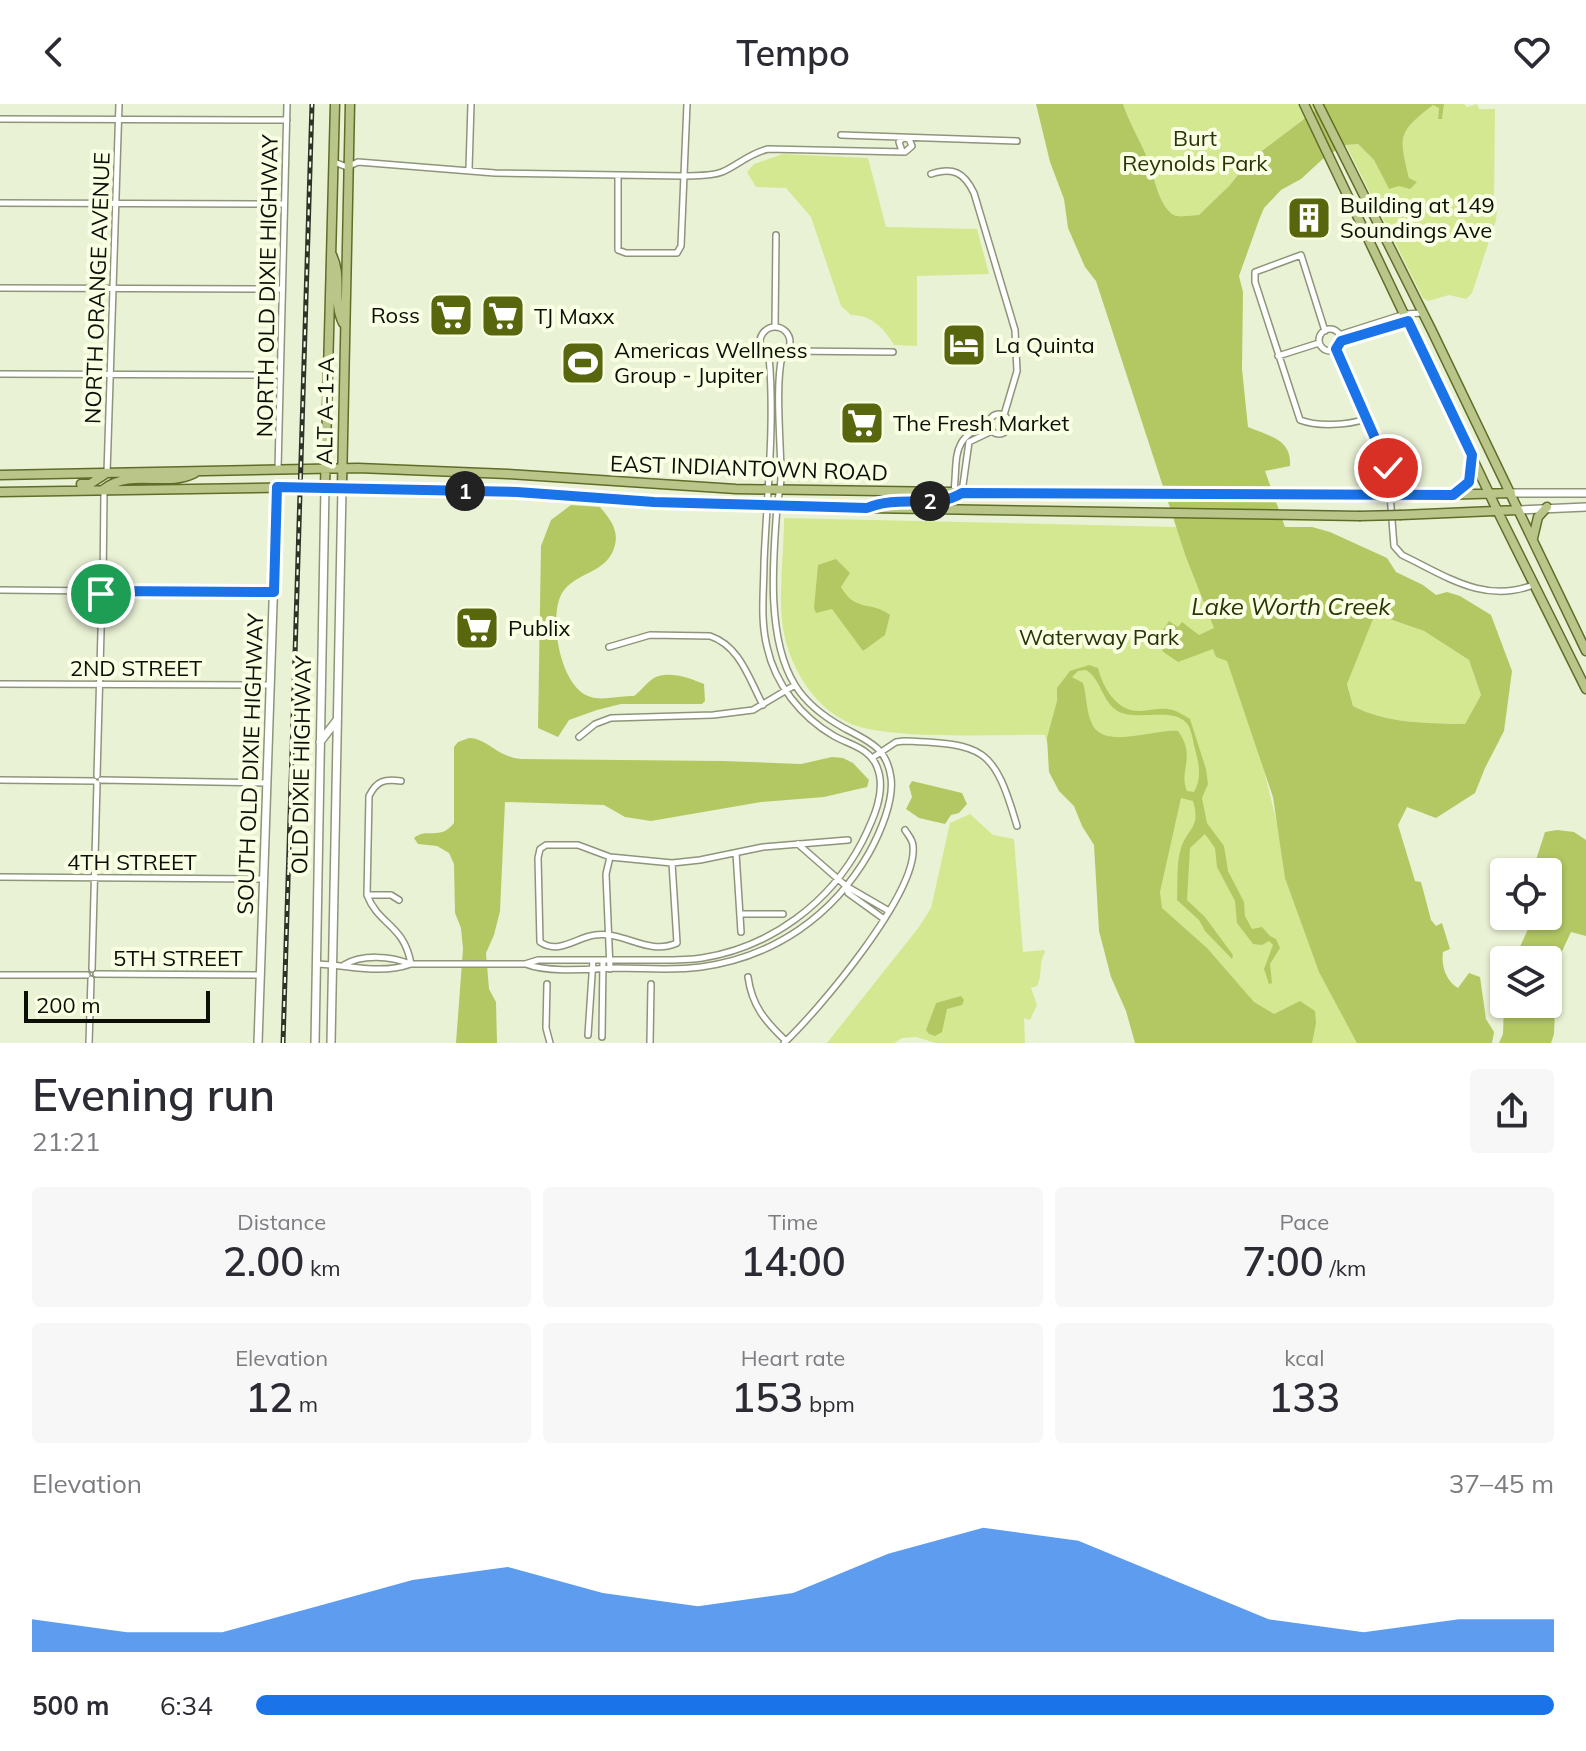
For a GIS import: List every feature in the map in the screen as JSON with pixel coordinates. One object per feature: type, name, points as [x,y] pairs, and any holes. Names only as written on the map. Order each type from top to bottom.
[{"type":"main road","name":"ALT A-1-A","points":[[325,487],[335,104]]},
{"type":"main road","name":"ALT A-1-A","points":[[337,719],[350,104]]},
{"type":"main road","points":[[1304,104],[1533,585],[1586,689]]},
{"type":"main road","points":[[1318,104],[1586,651]]},
{"type":"main road","points":[[331,251],[337,265],[336,306],[345,327]]},
{"type":"main road","points":[[1453,495],[1469,482],[1472,455]]},
{"type":"main road","name":"EAST INDIANTOWN ROAD","points":[[199,471],[343,468],[518,475],[677,486],[1009,494],[1401,496],[1586,493]]},
{"type":"main road","points":[[0,475],[199,471]]},
{"type":"main road","points":[[0,490],[104,489],[119,480],[177,478],[199,471]]},
{"type":"main road","points":[[0,490],[90,484],[107,473]]},
{"type":"main road","points":[[517,492],[518,475]]},
{"type":"main road","name":"SOUTH OLD DIXIE HIGHWAY","points":[[258,1043],[277,487]]},
{"type":"main road","name":"OLD DIXIE HIGHWAY","points":[[315,1043],[325,487]]},
{"type":"main road","name":"EAST INDIANTOWN ROAD","points":[[104,489],[342,487],[517,492],[654,502],[1015,512],[1401,515],[1586,507]]},
{"type":"main road","points":[[867,508],[894,500],[944,501],[958,493]]},
{"type":"main road","points":[[1533,539],[1538,517],[1547,507]]},
{"type":"main road","points":[[319,744],[337,719]]},
{"type":"main road","name":"OLD DIXIE HIGHWAY","points":[[331,1043],[337,719]]},
{"type":"street","name":"NORTH ORANGE AVENUE","points":[[107,473],[119,104]]},
{"type":"street","name":"NORTH OLD DIXIE HIGHWAY","points":[[278,469],[287,104]]},
{"type":"street","points":[[469,169],[471,104]]},
{"type":"street","points":[[618,175],[618,250],[626,253],[677,253],[680,250],[687,104]]},
{"type":"street","points":[[0,119],[287,120]]},
{"type":"street","points":[[841,135],[1017,141]]},
{"type":"street","points":[[333,161],[347,167],[358,162],[495,173],[711,175],[753,152],[768,149],[910,151],[911,140],[905,138]]},
{"type":"street","points":[[902,151],[898,145],[905,138]]},
{"type":"street","points":[[931,174],[956,171],[968,181],[1015,330],[1017,371],[1004,415],[1009,424],[1007,430],[1002,434],[992,431],[969,442],[958,493]]},
{"type":"street","points":[[0,203],[284,204]]},
{"type":"street","points":[[775,327],[776,235]]},
{"type":"street","points":[[1325,331],[1301,255],[1260,268],[1254,275],[1300,420],[1308,423],[1351,423],[1366,419]]},
{"type":"street","points":[[0,288],[282,289]]},
{"type":"street","points":[[1340,338],[1422,313]]},
{"type":"street","points":[[316,964],[344,965],[354,969],[398,969],[411,964],[525,964],[593,969],[701,967],[746,956],[787,940],[825,909],[853,880],[876,839],[891,791],[887,765],[881,752],[868,739],[838,725],[812,705],[795,685],[781,656],[775,626],[777,505],[785,354],[790,337],[775,327],[765,331],[760,340],[762,350],[769,356],[785,354],[893,352]]},
{"type":"street","points":[[1336,349],[1327,351],[1320,343],[1320,336],[1325,331],[1334,330],[1340,338]]},
{"type":"street","points":[[1340,338],[1336,349],[1388,468],[1394,546],[1402,555],[1478,590],[1519,590],[1533,585]]},
{"type":"street","points":[[1278,356],[1320,343]]},
{"type":"street","points":[[525,964],[538,960],[699,959],[757,942],[808,909],[845,872],[873,820],[880,790],[879,771],[872,758],[817,725],[785,691],[770,661],[763,626],[769,488],[769,356]]},
{"type":"street","points":[[0,374],[279,375]]},
{"type":"street","points":[[958,493],[957,452],[964,436],[989,422],[995,415],[1004,415]]},
{"type":"street","points":[[989,422],[992,431]]},
{"type":"street","points":[[89,1043],[104,489]]},
{"type":"street","points":[[0,590],[274,592]]},
{"type":"street","points":[[609,647],[650,635],[719,638],[737,654],[763,705]]},
{"type":"street","name":"2ND STREET","points":[[0,684],[271,685]]},
{"type":"street","points":[[579,737],[595,724],[611,718],[713,715],[753,710],[795,685]]},
{"type":"street","points":[[872,758],[896,742],[904,741],[962,745],[975,749],[996,769],[1017,826]]},
{"type":"street","points":[[0,780],[267,783]]},
{"type":"street","points":[[401,781],[381,781],[369,796],[367,895],[374,909],[406,942],[411,964]]},
{"type":"street","points":[[748,977],[750,992],[760,1016],[785,1042],[811,1015],[889,911],[912,857],[913,841],[905,830]]},
{"type":"street","points":[[672,863],[677,943],[666,948],[653,947],[609,935],[594,935],[573,945],[550,946],[540,942],[538,858],[540,849],[546,845],[578,845],[610,857],[672,863],[763,847],[848,840]]},
{"type":"street","points":[[798,844],[846,886],[889,911]]},
{"type":"street","points":[[736,853],[741,932]]},
{"type":"street","points":[[602,1037],[609,935],[606,874],[610,857]]},
{"type":"street","name":"4TH STREET","points":[[0,877],[264,879]]},
{"type":"street","points":[[846,886],[848,893],[884,919]]},
{"type":"street","points":[[367,895],[391,895],[399,900]]},
{"type":"street","points":[[740,914],[783,914]]},
{"type":"street","points":[[344,965],[354,958],[397,958],[411,964]]},
{"type":"street","points":[[374,969],[378,964],[376,958]]},
{"type":"street","points":[[588,1035],[593,960]]},
{"type":"street","name":"5TH STREET","points":[[0,975],[261,975]]},
{"type":"street","points":[[547,984],[546,1028],[550,1043]]},
{"type":"street","points":[[650,1043],[651,984]]},
{"type":"green space","name":"Burt Reynolds Park","points":[[1123,104],[1324,104],[1250,160],[1199,216],[1183,216],[1174,215],[1165,206]]},
{"type":"green space","points":[[1444,104],[1464,104],[1467,107],[1477,104],[1479,109],[1495,109],[1494,201],[1498,201],[1496,220],[1472,293],[1466,299],[1449,295],[1428,301],[1423,298],[1346,145],[1358,144],[1374,160],[1389,189],[1409,178],[1403,152],[1404,135],[1408,128],[1433,105],[1439,108],[1438,119],[1442,118]]},
{"type":"green space","points":[[783,154],[868,158],[886,227],[977,229],[989,274],[917,276],[917,346],[894,345],[876,324],[865,317],[851,315],[841,306],[811,217],[786,188],[756,187],[747,172],[754,164]]},
{"type":"green space","name":"Waterway Park","points":[[784,518],[1177,527],[1254,729],[1289,873],[1365,1043],[1254,1043],[1088,827],[1063,783],[1045,735],[889,732],[851,724],[822,705],[801,677],[783,628]]},
{"type":"green space","points":[[1374,614],[1424,631],[1469,660],[1481,695],[1465,724],[1394,719],[1353,706],[1347,683]]},
{"type":"green space","points":[[970,814],[993,835],[1014,839],[1023,952],[1045,952],[1039,982],[1031,988],[1037,1005],[1030,1020],[1024,1018],[1025,1043],[936,1043],[916,1037],[902,1038],[894,1043],[827,1043],[931,908],[950,823]]},
{"type":"water","name":"Lake Worth Creek","points":[[1036,104],[1123,104],[1165,206],[1177,216],[1199,215],[1250,160],[1324,104],[1444,104],[1442,119],[1438,119],[1439,108],[1433,105],[1413,122],[1404,135],[1403,152],[1409,178],[1417,182],[1410,189],[1399,186],[1389,189],[1374,160],[1358,144],[1346,145],[1281,190],[1264,208],[1239,276],[1243,292],[1242,369],[1248,427],[1278,440],[1290,457],[1290,466],[1265,471],[1285,527],[1312,527],[1330,532],[1387,558],[1396,572],[1436,595],[1447,592],[1460,596],[1491,615],[1512,671],[1504,731],[1475,793],[1436,818],[1407,807],[1398,825],[1415,881],[1421,882],[1431,920],[1436,926],[1442,923],[1450,949],[1443,952],[1447,977],[1458,988],[1469,973],[1480,977],[1486,1019],[1494,1032],[1492,1043],[1357,1043],[1319,972],[1285,878],[1273,797],[1227,661],[1216,657],[1213,649],[1178,662],[1162,651],[1165,646],[1157,639],[1169,621],[1178,627],[1182,622],[1199,635],[1214,628],[1186,557],[1096,281],[1085,267],[1068,228],[1064,199],[1050,162]],"holes":[[[1375,614],[1424,631],[1469,660],[1481,695],[1465,724],[1394,719],[1353,706],[1347,684]]]},
{"type":"water","points":[[571,505],[600,507],[612,524],[616,539],[606,562],[568,586],[558,604],[557,634],[571,681],[591,697],[606,698],[634,696],[654,678],[679,676],[704,684],[705,701],[702,704],[621,704],[569,720],[558,737],[538,728],[541,546],[551,520]]},
{"type":"water","points":[[836,559],[850,573],[841,587],[847,595],[858,603],[890,615],[885,635],[863,651],[832,609],[816,613],[814,608],[818,565]]},
{"type":"water","points":[[1089,665],[1098,668],[1107,691],[1124,708],[1140,711],[1169,709],[1190,719],[1206,769],[1208,784],[1202,798],[1207,823],[1224,846],[1228,871],[1244,902],[1245,916],[1252,929],[1262,927],[1276,939],[1280,948],[1270,964],[1272,983],[1269,984],[1264,969],[1273,945],[1269,941],[1262,945],[1253,944],[1237,923],[1235,901],[1217,867],[1215,848],[1205,834],[1190,848],[1187,900],[1205,917],[1233,955],[1232,959],[1205,931],[1199,920],[1177,900],[1179,854],[1195,822],[1193,801],[1181,798],[1160,892],[1162,908],[1207,948],[1254,1002],[1274,1014],[1300,1001],[1315,1011],[1312,1043],[1135,1043],[1126,1011],[1111,977],[1099,931],[1094,845],[1074,806],[1059,791],[1049,772],[1047,738],[1057,701],[1057,688],[1070,671]],"holes":[[[1086,670],[1116,710],[1133,715],[1174,716],[1188,725],[1199,766],[1194,792],[1187,791],[1185,784],[1187,756],[1178,731],[1120,737],[1100,733],[1093,726],[1083,683],[1072,677],[1078,671]]]},
{"type":"water","points":[[469,738],[521,759],[801,764],[832,757],[843,758],[853,763],[869,780],[867,787],[824,797],[761,802],[651,821],[625,817],[604,805],[505,802],[500,911],[486,953],[489,989],[496,1002],[497,1043],[456,1043],[463,949],[461,928],[455,913],[454,864],[449,853],[437,846],[418,844],[414,838],[439,833],[454,823],[454,747]]},
{"type":"water","points":[[912,781],[962,793],[967,804],[959,813],[951,815],[945,824],[919,818],[906,809],[912,797],[909,786]]},
{"type":"water","points":[[1545,832],[1574,832],[1586,840],[1586,936],[1571,932],[1562,951],[1562,946],[1520,946],[1528,930],[1562,930],[1562,858],[1537,858]]},
{"type":"water","points":[[961,996],[964,1000],[962,1005],[947,1009],[942,1032],[935,1036],[929,1034],[926,1030],[936,1003]]},
{"type":"water","points":[[1504,1018],[1555,1018],[1551,1043],[1499,1043]]},
{"type":"railway","points":[[283,1043],[312,104]]},
{"type":"place","name":"Building at 149 Soundings Ave","points":[[1309,218]]},
{"type":"place","name":"Ross","points":[[451,315]]},
{"type":"place","name":"TJ Maxx","points":[[503,316]]},
{"type":"place","name":"La Quinta","points":[[964,345]]},
{"type":"place","name":"Americas Wellness Group - Jupiter","points":[[583,363]]},
{"type":"place","name":"The Fresh Market","points":[[862,423]]},
{"type":"place","name":"Publix","points":[[477,628]]},
{"type":"route","points":[[101,594],[107,591],[274,592],[277,487],[517,492],[654,502],[867,508],[883,501],[952,500],[962,493],[1453,495],[1469,482],[1472,455],[1408,321],[1341,341],[1336,349],[1388,468]]}]
